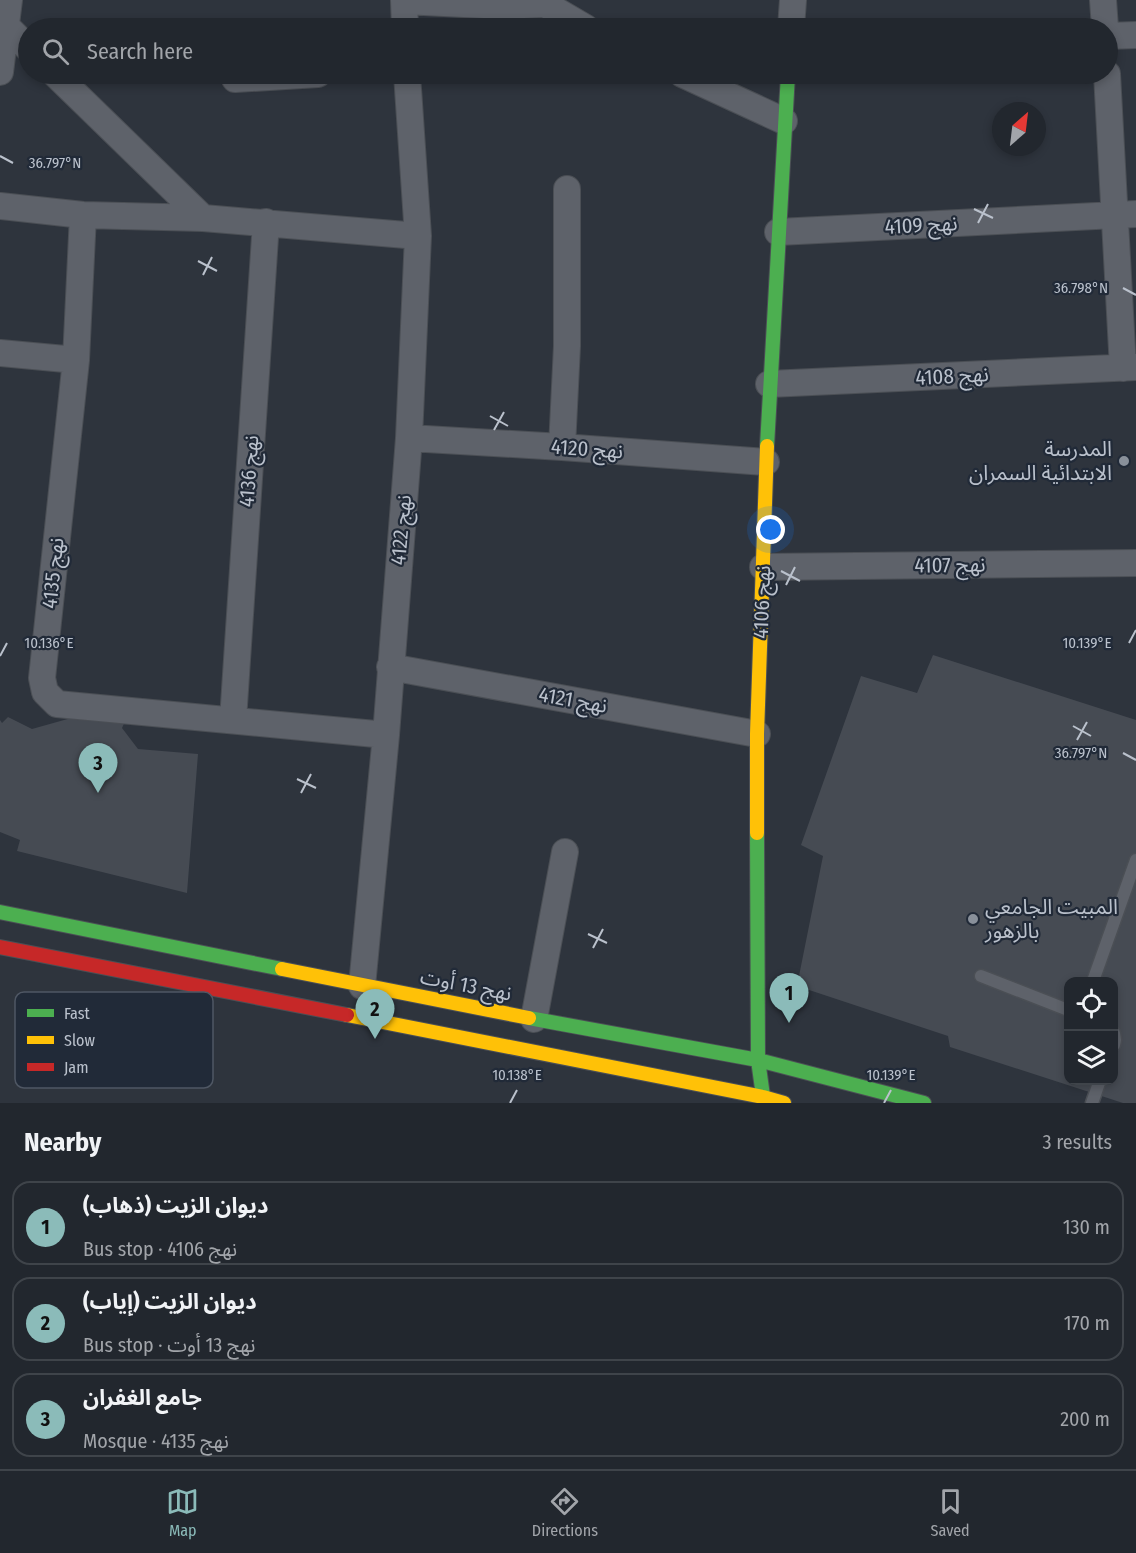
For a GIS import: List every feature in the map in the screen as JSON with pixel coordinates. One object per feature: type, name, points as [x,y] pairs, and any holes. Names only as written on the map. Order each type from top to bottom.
[{"type":"main road","name":"نهج 4106","points":[[763,1100],[758,1060],[757,734],[769,384],[787,84]]},
{"type":"main road","name":"نهج 13 أوت","points":[[0,912],[362,986],[758,1060],[924,1103]]},
{"type":"main road","points":[[0,947],[784,1103]]},
{"type":"street","points":[[0,72],[9,0]]},
{"type":"street","points":[[405,18],[404,0],[504,6],[544,2],[570,18]]},
{"type":"street","points":[[792,18],[793,0]]},
{"type":"street","points":[[1103,0],[1104,18]]},
{"type":"street","points":[[5,25],[18,38]]},
{"type":"street","points":[[1118,36],[1136,35]]},
{"type":"street","points":[[65,84],[203,218]]},
{"type":"street","name":"نهج 4122","points":[[362,986],[386,735],[409,438],[418,236],[408,84]]},
{"type":"street","points":[[703,84],[783,121]]},
{"type":"street","points":[[1108,84],[1126,215],[1129,367]]},
{"type":"street","points":[[562,447],[567,346],[567,189]]},
{"type":"street","points":[[0,206],[83,215],[266,222],[418,236]]},
{"type":"street","name":"نهج 4135","points":[[83,215],[76,360],[42,678],[45,692],[57,704],[386,735]]},
{"type":"street","name":"نهج 4109","points":[[778,232],[1126,215]]},
{"type":"street","name":"نهج 4136","points":[[233,720],[266,222]]},
{"type":"street","points":[[0,353],[76,360]]},
{"type":"street","name":"نهج 4108","points":[[769,384],[1129,367]]},
{"type":"street","name":"نهج 4120","points":[[409,438],[766,462]]},
{"type":"street","name":"نهج 4107","points":[[763,567],[1136,563]]},
{"type":"street","name":"نهج 4121","points":[[390,667],[757,734]]},
{"type":"street","points":[[534,1019],[565,852]]},
{"type":"lane","points":[[1094,977],[1136,860]]},
{"type":"lane","points":[[981,976],[1064,1008]]},
{"type":"lane","points":[[1092,1103],[1098,1085]]},
{"type":"building","name":"المبيت الجامعي بالزهور","points":[[933,655],[1136,720],[1136,1103],[1123,1103],[1067,1085],[1118,1085],[1118,977],[1064,977],[1064,1084],[950,1047],[948,1036],[797,986],[823,856],[801,845],[861,676],[917,693]]},
{"type":"building","points":[[96,711],[127,717],[122,728],[138,749],[198,754],[187,893],[17,851],[20,840],[0,832],[0,720],[2,723],[8,717],[32,729]]},
{"type":"traffic: fast","points":[[767,446],[787,84]]},
{"type":"traffic: fast","points":[[757,833],[758,1060],[764,1103]]},
{"type":"traffic: fast","points":[[0,912],[282,969]]},
{"type":"traffic: fast","points":[[529,1018],[758,1060],[924,1103]]},
{"type":"traffic: slow","points":[[757,833],[757,734],[767,446]]},
{"type":"traffic: slow","points":[[282,969],[529,1018]]},
{"type":"traffic: slow","points":[[347,1015],[784,1103]]},
{"type":"traffic: jam","points":[[0,947],[347,1015]]},
{"type":"place","name":"المدرسة الابتدائية السمران","points":[[1124,461]]},
{"type":"place","name":"جامع الغفران","points":[[98,793]]},
{"type":"place","name":"المبيت الجامعي بالزهور","points":[[973,919]]},
{"type":"place","name":"ديوان الزيت (ذهاب)","points":[[789,1023]]},
{"type":"place","name":"ديوان الزيت (إياب)","points":[[375,1039]]}]
